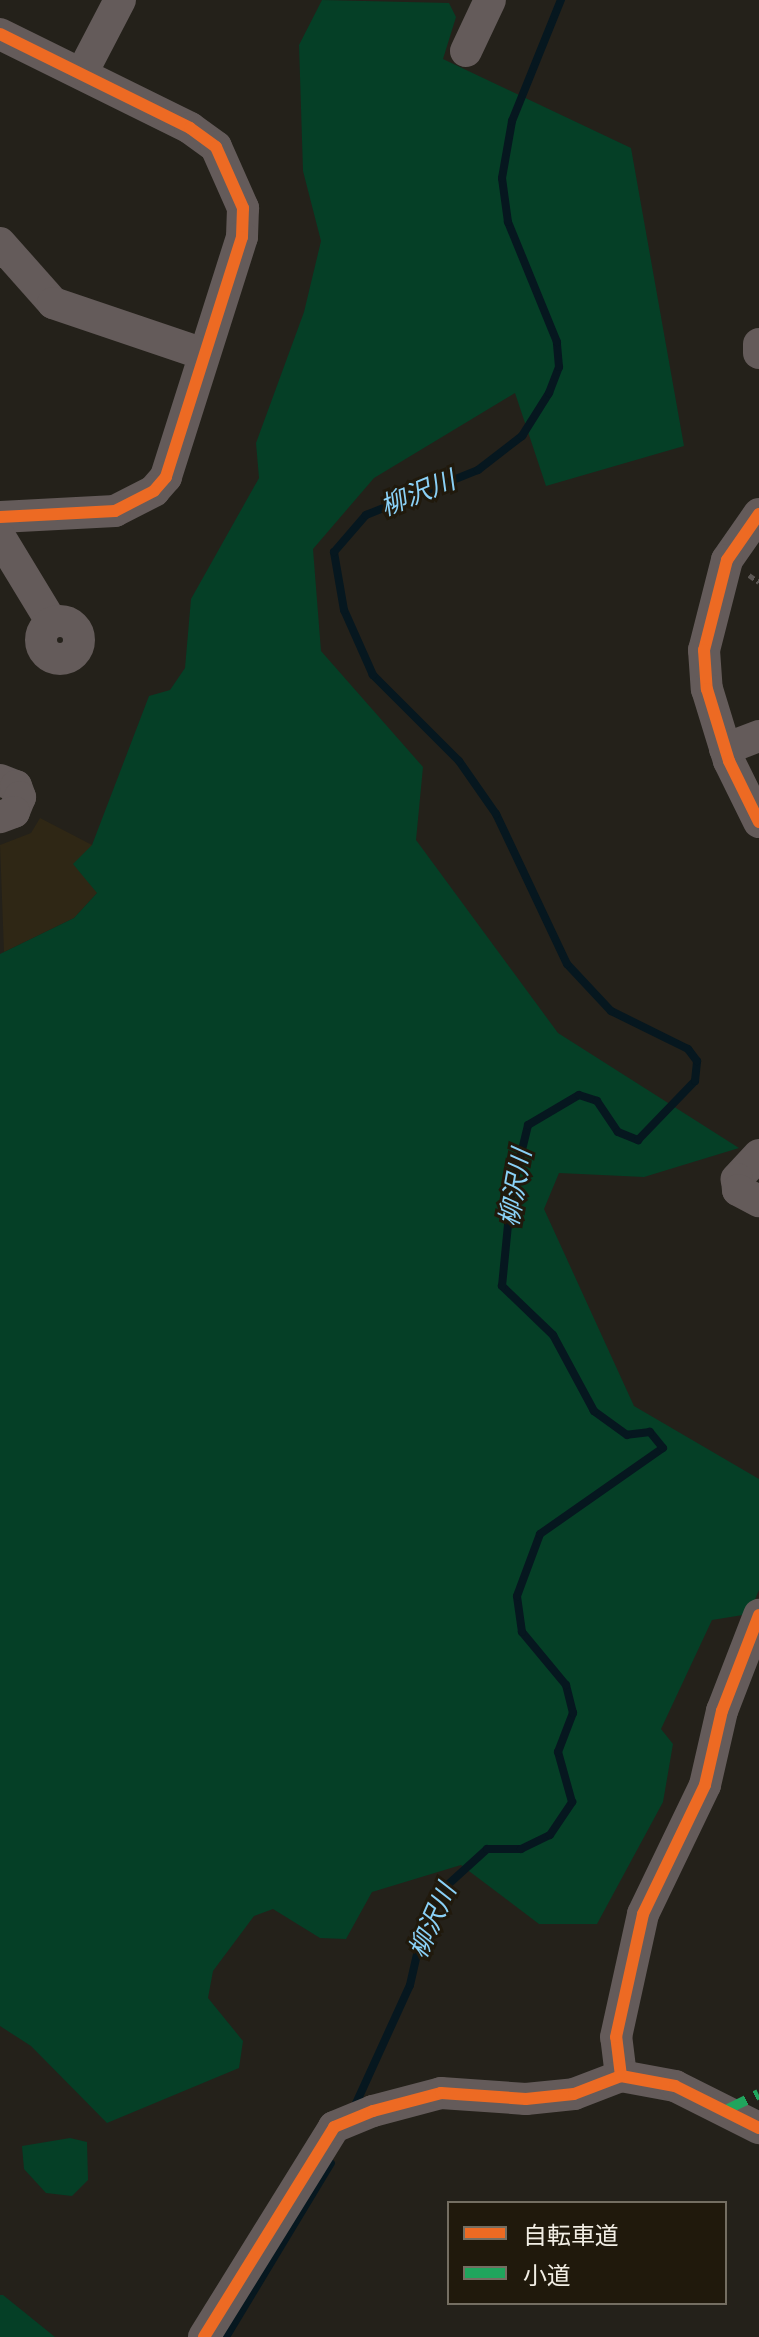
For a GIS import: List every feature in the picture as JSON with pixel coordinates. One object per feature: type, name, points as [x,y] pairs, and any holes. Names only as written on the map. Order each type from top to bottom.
[{"type":"street","points":[[83,71],[120,0]]},
{"type":"street","points":[[466,51],[490,0]]},
{"type":"street","points":[[0,34],[83,71],[190,128],[216,147],[233,172],[243,208],[242,237],[173,460],[154,491],[115,511],[0,517]]},
{"type":"street","points":[[0,243],[53,303],[204,354]]},
{"type":"street","points":[[759,344],[759,353]]},
{"type":"street","points":[[759,514],[727,560],[706,637],[707,689],[725,749],[759,822]]},
{"type":"street","points":[[0,537],[52,623]]},
{"type":"street","points":[[725,749],[759,736]]},
{"type":"street","points":[[0,780],[16,786],[20,797],[14,812],[0,817]]},
{"type":"street","points":[[759,1155],[737,1179],[738,1190],[759,1201]]},
{"type":"street","points":[[621,2076],[616,2037],[636,1938],[705,1785],[722,1711],[759,1615]]},
{"type":"street","points":[[204,2337],[349,2121],[416,2096],[550,2097],[621,2076],[675,2086],[759,2128]]},
{"type":"shaded area","points":[[40,818],[92,845],[97,893],[74,918],[4,952],[0,845],[31,833]]},
{"type":"green space","points":[[322,0],[449,3],[456,17],[443,59],[631,148],[684,446],[546,486],[515,393],[374,478],[313,549],[321,651],[423,767],[416,840],[558,1033],[739,1148],[644,1177],[559,1173],[544,1209],[634,1406],[759,1479],[759,1590],[749,1614],[712,1620],[661,1729],[673,1744],[663,1802],[597,1924],[539,1924],[461,1865],[372,1892],[346,1939],[320,1938],[273,1909],[254,1916],[213,1971],[208,1998],[243,2041],[239,2068],[107,2123],[31,2046],[0,2026],[0,954],[74,918],[97,893],[73,864],[92,845],[149,696],[170,690],[185,668],[191,599],[259,478],[256,443],[304,312],[321,241],[303,171],[299,45]]},
{"type":"green space","points":[[70,2138],[87,2142],[88,2180],[72,2196],[46,2193],[24,2169],[22,2146]]},
{"type":"green space","points":[[0,2295],[3,2295],[55,2337],[0,2337]]},
{"type":"waterway","name":"柳沢川","points":[[353,2110],[410,1985],[422,1932],[442,1890],[487,1849],[521,1849],[550,1835],[572,1802],[558,1752],[573,1713],[566,1685],[522,1632],[517,1596],[540,1534],[663,1448],[650,1432],[627,1435],[594,1411],[553,1335],[502,1286],[511,1195],[528,1125],[579,1095],[597,1101],[618,1132],[638,1140],[695,1081],[697,1061],[688,1049],[611,1011],[567,964],[496,814],[459,761],[373,675],[344,610],[334,552],[366,515],[478,470],[522,436],[549,393],[559,367],[557,342],[508,222],[502,178],[512,121],[561,0]]},
{"type":"waterway","name":"柳沢川","points":[[226,2337],[331,2163]]},
{"type":"marked path","points":[[728,2109],[759,2094]]},
{"type":"cycle path","points":[[0,34],[190,128],[216,147],[243,208],[242,237],[166,477],[154,491],[115,511],[0,517]]},
{"type":"cycle path","points":[[759,514],[727,560],[704,650],[707,689],[729,761],[759,822]]},
{"type":"cycle path","points":[[621,2076],[616,2037],[643,1914],[705,1785],[722,1711],[759,1615]]},
{"type":"cycle path","points":[[204,2337],[334,2127],[373,2111],[441,2093],[526,2099],[574,2094],[621,2076],[675,2086],[759,2128]]}]
